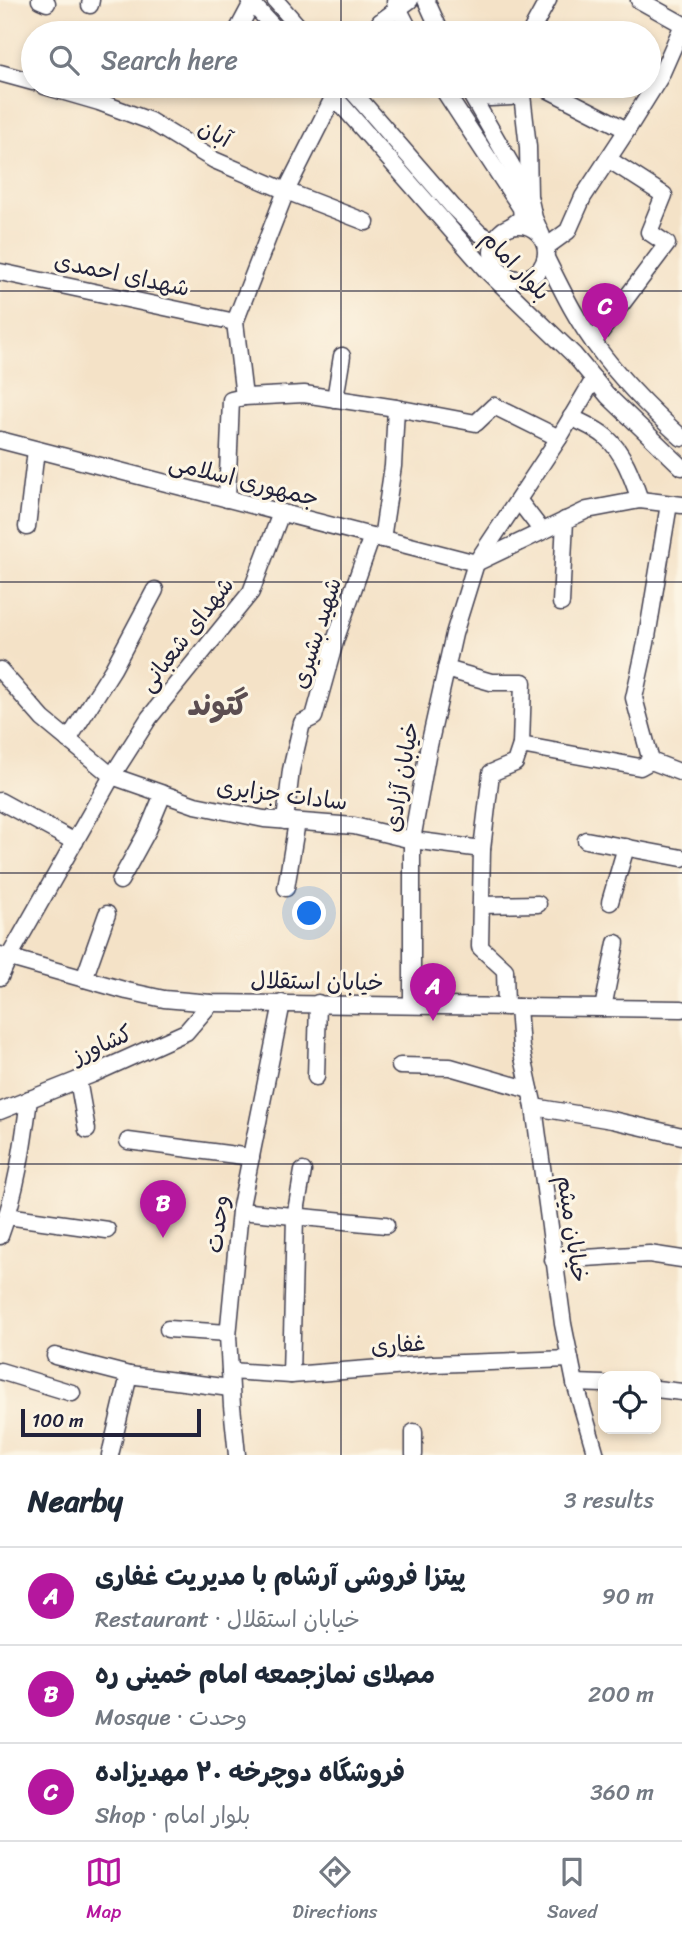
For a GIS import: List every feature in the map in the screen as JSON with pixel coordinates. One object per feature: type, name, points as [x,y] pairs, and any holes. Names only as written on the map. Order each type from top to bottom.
[{"type":"street","points":[[275,0],[293,21]]},
{"type":"street","points":[[426,0],[436,21]]},
{"type":"street","points":[[537,21],[548,0]]},
{"type":"street","points":[[639,0],[682,26],[661,75]]},
{"type":"street","points":[[241,21],[250,2],[268,21]]},
{"type":"street","points":[[381,21],[401,3],[407,21]]},
{"type":"street","points":[[0,73],[21,79]]},
{"type":"street","name":"آبان","points":[[85,98],[150,121],[214,160],[366,222]]},
{"type":"street","points":[[244,397],[234,322],[286,191],[328,98]]},
{"type":"street","name":"بلوار امام","points":[[340,98],[474,256],[574,355],[608,396],[682,467]]},
{"type":"street","name":"بلوار امام","points":[[358,98],[453,208],[479,233],[494,241]]},
{"type":"street","points":[[449,98],[521,208],[522,218],[501,232],[494,241],[492,252],[497,268],[526,309]]},
{"type":"street","points":[[473,98],[529,196]]},
{"type":"street","points":[[522,98],[528,147],[529,196]]},
{"type":"street","points":[[564,98],[627,130]]},
{"type":"street","points":[[544,247],[568,232],[583,197],[647,98]]},
{"type":"street","points":[[593,342],[667,244],[649,232],[664,195],[608,159]]},
{"type":"street","name":"بلوار امام","points":[[529,196],[544,247],[568,302],[593,342],[628,384],[679,429]]},
{"type":"street","points":[[474,256],[511,278],[533,276],[542,269],[544,247],[533,229],[511,226]]},
{"type":"street","name":"شهدای احمدی","points":[[0,272],[234,322]]},
{"type":"street","points":[[335,398],[342,356]]},
{"type":"street","points":[[476,563],[559,438],[594,379]]},
{"type":"street","points":[[228,499],[231,400],[244,397],[304,394],[476,423],[494,405],[559,438]]},
{"type":"street","points":[[377,538],[393,466],[396,408]]},
{"type":"street","points":[[571,418],[605,436],[620,453],[632,474],[640,500]]},
{"type":"street","name":"جمهوری اسلامی","points":[[0,440],[476,563]]},
{"type":"street","points":[[27,527],[36,450]]},
{"type":"street","points":[[519,500],[542,531]]},
{"type":"street","points":[[476,563],[587,510],[640,500],[676,504],[634,698],[651,761]]},
{"type":"street","name":"شهدای شعبانی","points":[[4,956],[149,718],[251,592],[281,513]]},
{"type":"street","points":[[561,603],[565,520]]},
{"type":"street","name":"شهید بشیری","points":[[291,821],[291,770],[302,723],[314,717],[336,638],[377,538]]},
{"type":"street","name":"خیابان آزادی","points":[[412,1005],[412,841],[428,750],[454,634],[476,563]]},
{"type":"street","points":[[68,740],[113,669],[155,590]]},
{"type":"street","points":[[446,669],[491,682],[523,682],[521,745],[515,763],[491,773],[482,849]]},
{"type":"street","name":"سادات جزایری","points":[[0,670],[43,719],[112,776],[195,804],[264,819],[354,826],[412,841],[482,849]]},
{"type":"street","points":[[521,745],[639,767],[651,761],[682,773]]},
{"type":"street","points":[[120,881],[148,830],[163,794]]},
{"type":"street","points":[[0,801],[75,842]]},
{"type":"street","points":[[286,888],[291,821]]},
{"type":"street","points":[[586,841],[682,858]]},
{"type":"street","points":[[610,902],[626,847]]},
{"type":"street","name":"خیابان میثم","points":[[482,849],[480,947],[506,970],[534,1107],[563,1324],[575,1383],[596,1455]]},
{"type":"street","points":[[481,905],[538,904]]},
{"type":"street","points":[[84,979],[107,914]]},
{"type":"street","points":[[603,1008],[616,943]]},
{"type":"street","points":[[0,977],[4,956]]},
{"type":"street","name":"خیابان استقلال","points":[[4,956],[127,991],[164,999],[212,1003],[682,1009]]},
{"type":"street","name":"کشاورز","points":[[0,1111],[186,1032],[212,1003]]},
{"type":"street","name":"وحدت","points":[[237,1455],[228,1333],[240,1211],[282,1003]]},
{"type":"street","points":[[316,1077],[318,1003]]},
{"type":"street","points":[[400,1066],[450,1067],[530,1090]]},
{"type":"street","points":[[78,1080],[87,1130]]},
{"type":"street","points":[[0,1236],[21,1165],[29,1099]]},
{"type":"street","points":[[534,1107],[612,1120],[682,1136]]},
{"type":"street","points":[[128,1141],[251,1157]]},
{"type":"street","points":[[291,1375],[295,1217],[303,1171]]},
{"type":"street","points":[[240,1211],[386,1225]]},
{"type":"street","points":[[7,1216],[107,1230]]},
{"type":"street","points":[[554,1260],[649,1254],[682,1259]]},
{"type":"street","points":[[167,1329],[228,1333]]},
{"type":"street","points":[[55,1356],[129,1375],[230,1388]]},
{"type":"street","name":"غفاری","points":[[230,1371],[291,1375],[433,1364],[570,1359]]},
{"type":"street","points":[[0,1371],[72,1393]]},
{"type":"street","points":[[110,1455],[129,1375]]},
{"type":"street","points":[[575,1383],[598,1384]]},
{"type":"street","points":[[661,1390],[682,1392]]},
{"type":"street","points":[[414,1432],[415,1455]]},
{"type":"place","name":"فروشگاه دوچرخه ۲۰ مهدیزاده","points":[[605,341]]},
{"type":"place","name":"پیتزا فروشی آرشام با مدیریت غفاری","points":[[433,1021]]},
{"type":"place","name":"مصلای نمازجمعه امام خمینی ره","points":[[163,1238]]},
{"type":"district","name":"گتوند","points":[[218,705]]}]
